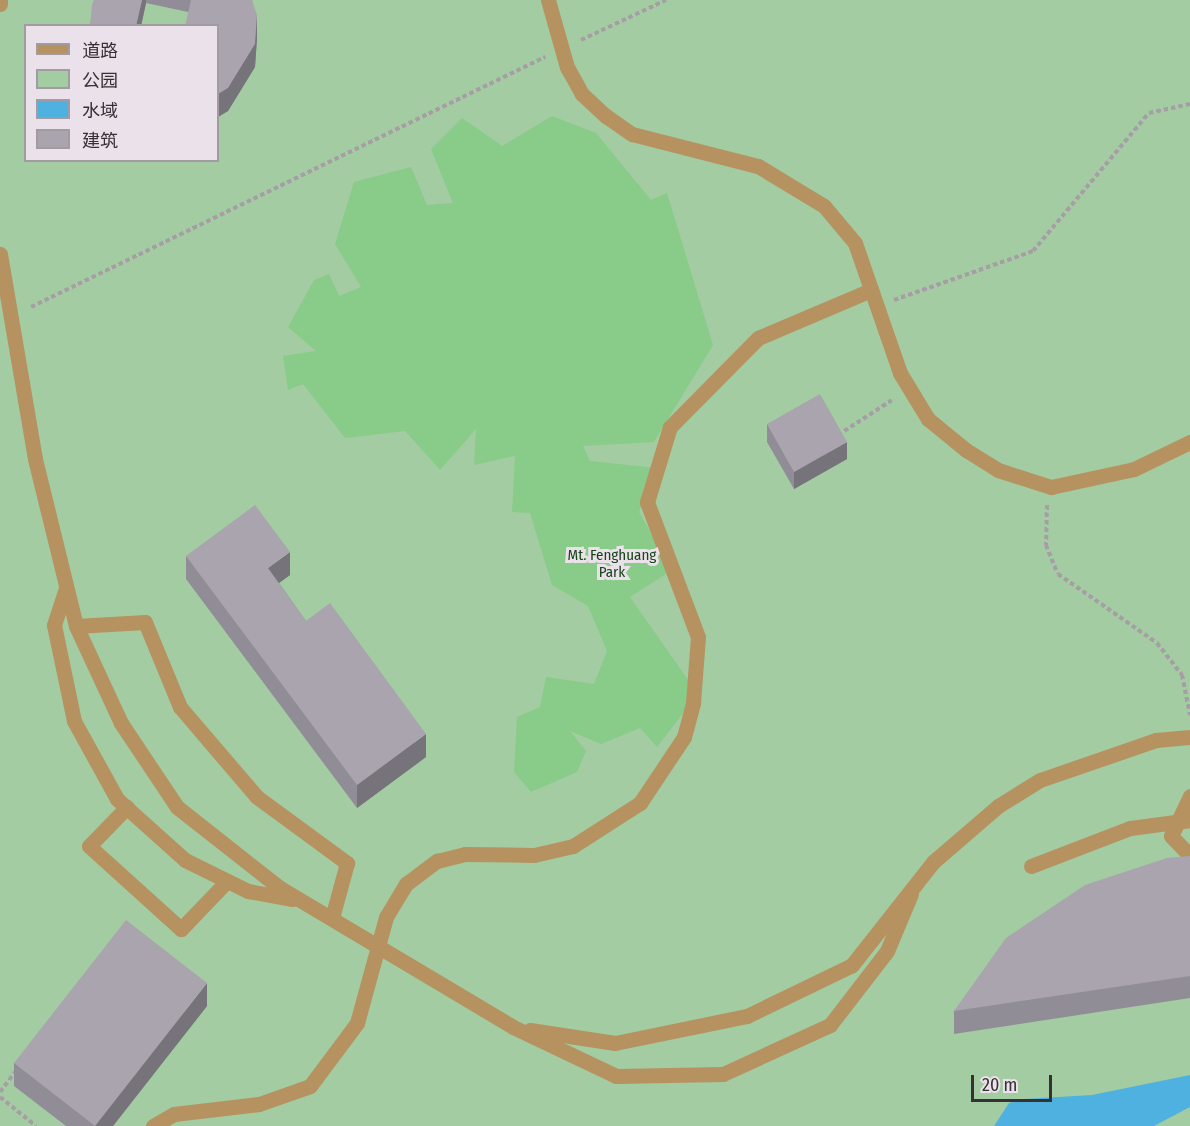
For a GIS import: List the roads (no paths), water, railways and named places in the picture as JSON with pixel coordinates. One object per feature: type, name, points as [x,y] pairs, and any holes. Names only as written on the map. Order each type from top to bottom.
[{"type":"lane","points":[[548,0],[561,49],[582,93],[632,134],[759,166],[824,206],[855,243],[909,389],[928,419],[966,450],[999,470],[1051,487],[1134,470],[1190,442]]},
{"type":"lane","points":[[0,254],[35,459],[76,626],[121,723],[177,807],[300,900],[513,1027],[616,1076],[723,1074],[830,1025],[887,951],[911,894]]},
{"type":"lane","points":[[153,1126],[174,1114],[259,1104],[310,1086],[357,1023],[386,917],[406,884],[437,861],[465,854],[534,855],[573,846],[640,803],[684,738],[693,703],[698,637],[647,502],[670,427],[758,338],[871,290]]},
{"type":"lane","points":[[67,587],[54,625],[74,721],[127,807],[185,860],[248,891],[300,900]]},
{"type":"lane","points":[[76,626],[145,622],[180,707],[257,797],[347,863],[332,918]]},
{"type":"lane","points":[[513,1027],[615,1043],[747,1017],[852,965],[957,839],[1040,780],[1156,740],[1190,737]]},
{"type":"lane","points":[[1190,796],[1183,820],[1171,836],[1190,856]]},
{"type":"lane","points":[[127,807],[89,846],[181,929],[227,881]]},
{"type":"lane","points":[[1031,866],[1130,828],[1183,820]]},
{"type":"water","points":[[1190,1075],[1190,1107],[1154,1126],[994,1126],[1009,1103],[1025,1099],[1092,1095]]},
{"type":"park label","name":"Mt. Fenghuang Park","points":[[612,564]]}]
